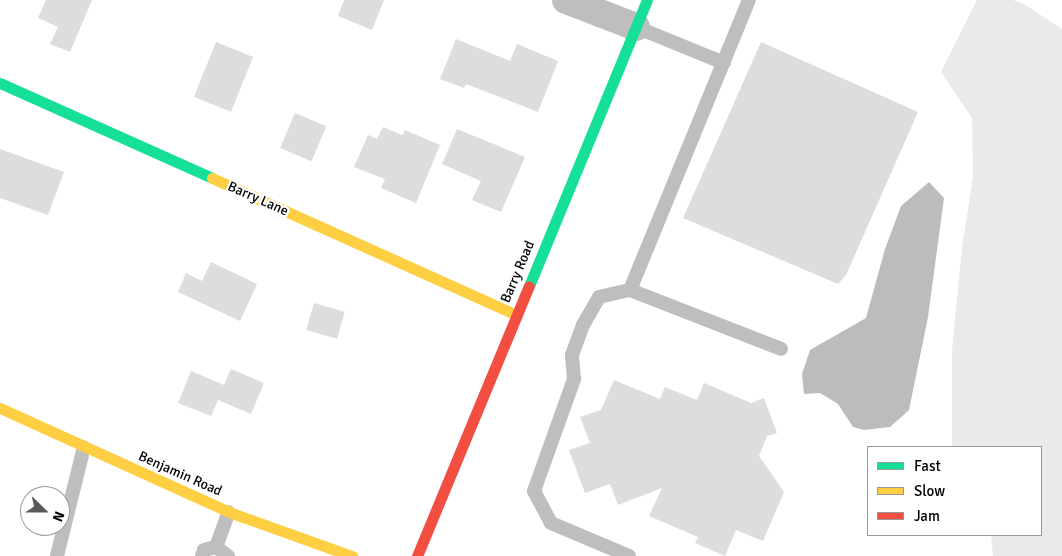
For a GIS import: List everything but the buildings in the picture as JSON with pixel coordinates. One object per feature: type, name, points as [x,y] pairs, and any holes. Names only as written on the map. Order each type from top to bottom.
[{"type":"street","points":[[566,0],[636,28]]},
{"type":"street","name":"Barry Road","points":[[417,556],[647,0]]},
{"type":"street","name":"Barry Lane","points":[[0,83],[517,315]]},
{"type":"street","name":"Benjamin Road","points":[[0,408],[229,512],[352,556]]},
{"type":"lane","points":[[630,290],[750,0]]},
{"type":"lane","points":[[636,28],[724,63]]},
{"type":"lane","points":[[629,556],[551,523],[534,491],[574,379],[572,355],[583,325],[599,297],[630,290],[781,349]]},
{"type":"lane","points":[[57,556],[84,447]]},
{"type":"lane","points":[[216,547],[229,512]]},
{"type":"lane","points":[[202,556],[204,550],[216,547]]},
{"type":"lane","points":[[216,547],[228,556]]},
{"type":"shaded area","points":[[977,0],[1013,0],[1024,4],[1062,29],[1062,556],[993,556],[991,536],[1042,536],[1042,446],[952,446],[952,351],[962,247],[973,177],[972,118],[941,72]]},
{"type":"shaded area","points":[[929,182],[944,198],[928,317],[909,410],[890,427],[864,430],[853,427],[838,404],[820,393],[804,394],[802,374],[810,350],[866,318],[885,249],[901,206]]},
{"type":"traffic: fast","points":[[529,286],[647,0]]},
{"type":"traffic: fast","points":[[0,83],[212,178]]},
{"type":"traffic: slow","points":[[212,178],[517,315]]},
{"type":"traffic: slow","points":[[0,408],[229,512],[352,556]]},
{"type":"traffic: jam","points":[[417,556],[529,286]]}]
